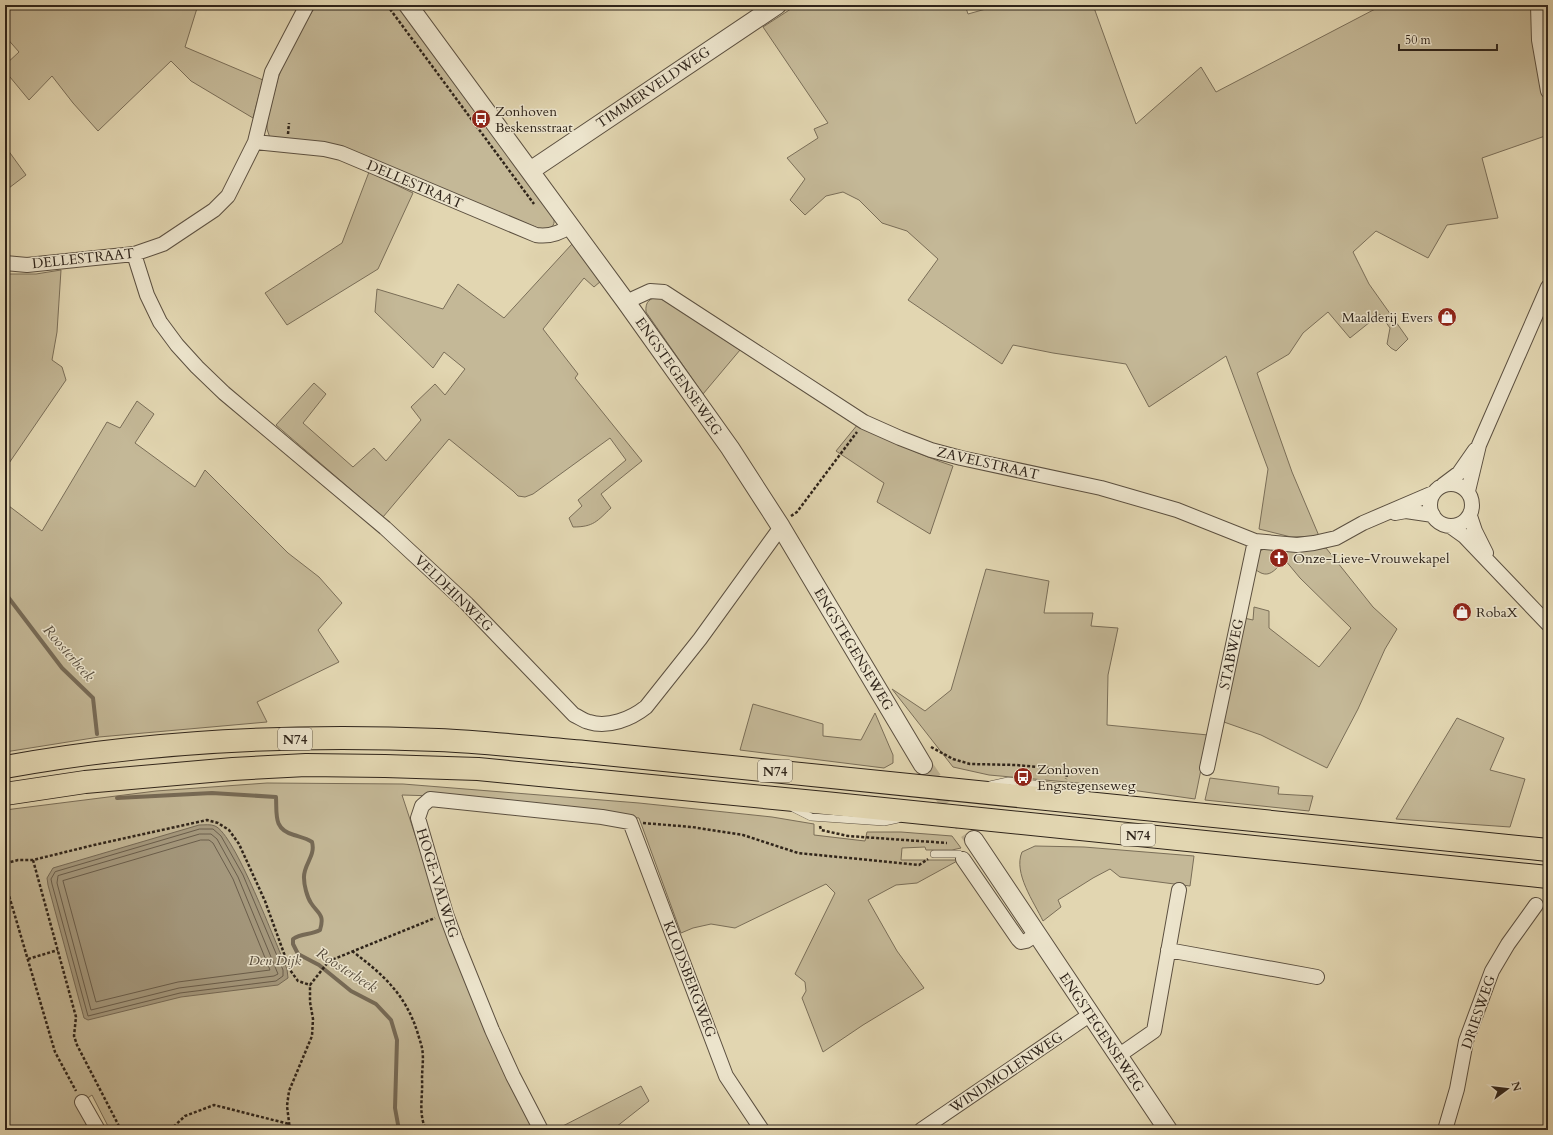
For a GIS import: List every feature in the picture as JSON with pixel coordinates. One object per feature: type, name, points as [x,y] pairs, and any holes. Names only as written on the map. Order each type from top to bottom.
[{"type":"highway","name":"N74","points":[[5,767],[92,753],[195,744],[297,739],[424,740],[585,752],[1548,850]]},
{"type":"highway","name":"N74","points":[[5,794],[85,782],[226,769],[306,765],[478,769],[921,812],[1548,878]]},
{"type":"street","name":"DELLESTRAAT","points":[[5,263],[27,265],[134,254],[163,244],[214,210],[228,196],[255,142],[272,72],[307,5]]},
{"type":"street","name":"ENGSTEGENSEWEG","points":[[408,5],[626,302],[730,448],[781,527],[923,765]]},
{"type":"street","name":"TIMMERVELDWEG","points":[[530,171],[777,5]]},
{"type":"street","points":[[1538,5],[1539,40],[1548,91]]},
{"type":"street","name":"DELLESTRAAT","points":[[255,142],[324,149],[341,153],[536,235],[551,235],[560,233],[570,226]]},
{"type":"street","name":"VELDHINWEG","points":[[134,254],[147,295],[160,322],[196,367],[224,393],[386,528],[467,604],[574,715],[589,722],[605,724],[622,720],[637,714],[646,707],[700,639],[781,527]]},
{"type":"street","points":[[1433,515],[1430,502],[1438,489],[1451,483],[1456,484],[1468,491],[1479,445],[1548,287]]},
{"type":"street","name":"ZAVELSTRAAT","points":[[626,302],[650,291],[664,292],[864,422],[931,450],[961,458],[1101,488],[1177,510],[1255,541],[1298,545],[1336,538],[1363,523],[1438,489],[1459,473],[1479,445]]},
{"type":"street","name":"ZAVELSTRAAT","points":[[1468,491],[1473,503],[1470,516],[1475,531],[1491,564]]},
{"type":"street","name":"ZAVELSTRAAT","points":[[1381,516],[1406,512],[1433,515],[1442,524],[1450,526],[1464,536],[1548,624]]},
{"type":"street","points":[[1450,526],[1459,525],[1470,516]]},
{"type":"street","name":"STABWEG","points":[[1207,768],[1255,541]]},
{"type":"street","name":"HOGE-VALWEG","points":[[541,1130],[513,1076],[492,1030],[446,914],[418,818],[422,806],[430,799],[602,817],[630,822]]},
{"type":"street","name":"KLODSBERGWEG","points":[[630,822],[726,1076],[762,1130]]},
{"type":"street","name":"ENGSTEGENSEWEG","points":[[974,840],[1168,1130]]},
{"type":"street","points":[[961,856],[1018,939],[1021,942],[1026,941],[1037,934]]},
{"type":"street","points":[[1118,1056],[1154,1031],[1178,890]]},
{"type":"street","name":"DRIESWEG","points":[[1445,1130],[1457,1090],[1466,1041],[1492,972],[1508,944],[1536,905]]},
{"type":"street","points":[[1168,950],[1317,977]]},
{"type":"street","name":"WINDMOLENWEG","points":[[921,1130],[1091,1014]]},
{"type":"street","points":[[82,1102],[98,1130]]},
{"type":"lane","points":[[934,854],[961,856]]},
{"type":"path","points":[[781,527],[786,518],[797,512],[853,440],[864,422]]},
{"type":"path","points":[[930,745],[933,749],[953,760],[970,764],[1016,765],[1068,770],[1065,782]]},
{"type":"path","points":[[5,869],[7,863],[18,860],[33,860],[94,844],[207,820],[218,823],[229,830],[239,844],[265,902],[290,970],[298,981],[310,985]]},
{"type":"path","points":[[630,822],[692,827],[742,835],[798,853],[919,866],[934,854]]},
{"type":"path","points":[[819,824],[821,830],[848,836],[946,843],[955,848],[961,856]]},
{"type":"path","points":[[33,860],[76,1017],[74,1036],[77,1045],[121,1130]]},
{"type":"path","points":[[5,882],[55,1052],[82,1102]]},
{"type":"path","points":[[290,1130],[287,1106],[289,1091],[312,1036],[313,1019],[310,1002],[310,985],[329,962],[446,914]]},
{"type":"path","points":[[28,960],[58,950]]},
{"type":"path","points":[[352,952],[386,978],[401,996],[413,1018],[422,1048],[421,1105],[423,1123],[426,1130]]},
{"type":"path","points":[[170,1130],[185,1116],[214,1105],[289,1124]]},
{"type":"green space","points":[[5,5],[198,5],[185,47],[263,80],[253,118],[191,81],[171,61],[98,131],[73,103],[52,76],[29,100],[5,71],[5,65],[19,52],[5,36]]},
{"type":"green space","points":[[316,5],[400,5],[554,219],[552,226],[545,231],[346,149],[270,138],[267,129],[267,120],[278,78],[288,52]]},
{"type":"green space","points":[[797,5],[951,5],[953,8],[965,5],[968,14],[1000,5],[1093,5],[1136,124],[1201,67],[1216,92],[1379,7],[1378,5],[1533,5],[1540,74],[1548,113],[1548,135],[1482,158],[1498,218],[1447,225],[1428,258],[1376,231],[1353,252],[1369,284],[1408,339],[1396,351],[1387,344],[1390,328],[1380,314],[1350,338],[1328,312],[1303,333],[1289,354],[1257,373],[1292,472],[1319,536],[1291,537],[1259,529],[1268,469],[1226,356],[1149,407],[1126,364],[1053,353],[1013,345],[1002,364],[908,300],[938,259],[907,231],[882,223],[859,200],[843,192],[826,196],[805,215],[790,200],[805,179],[787,158],[818,138],[814,129],[828,123],[763,27]]},
{"type":"green space","points":[[5,146],[26,175],[5,191]]},
{"type":"green space","points":[[369,172],[413,193],[378,269],[287,325],[265,293],[342,243]]},
{"type":"green space","points":[[572,244],[601,281],[594,287],[584,278],[543,329],[578,374],[575,378],[642,461],[601,494],[611,508],[595,522],[586,526],[573,527],[569,518],[582,506],[578,500],[626,460],[610,438],[533,494],[525,497],[518,496],[449,439],[383,517],[276,425],[314,383],[326,394],[303,423],[353,467],[374,448],[386,461],[421,420],[411,407],[435,384],[445,395],[465,369],[444,352],[433,368],[375,312],[377,289],[443,309],[458,284],[504,318]]},
{"type":"green space","points":[[61,270],[57,332],[52,360],[62,367],[66,380],[5,469],[5,274],[36,274]]},
{"type":"green space","points":[[660,297],[740,350],[703,394],[646,312],[647,303],[653,298]]},
{"type":"green space","points":[[137,401],[154,414],[135,443],[195,487],[205,470],[288,553],[319,577],[342,603],[318,630],[339,662],[257,702],[267,722],[99,737],[5,752],[5,503],[42,531],[107,422],[120,428]]},
{"type":"green space","points":[[858,424],[916,452],[953,466],[930,534],[877,502],[884,483],[836,451]]},
{"type":"green space","points":[[1266,548],[1305,551],[1326,548],[1373,607],[1397,629],[1385,649],[1358,709],[1327,768],[1261,735],[1221,721],[1244,618],[1253,620],[1254,607],[1269,611],[1269,628],[1319,667],[1351,628],[1300,578],[1285,560],[1275,570],[1268,574],[1264,574],[1255,569],[1258,552]]},
{"type":"green space","points":[[986,569],[1049,581],[1044,613],[1093,613],[1091,626],[1118,628],[1108,675],[1107,725],[1208,735],[1195,799],[1089,784],[989,775],[953,767],[892,689],[925,711],[951,690]]},
{"type":"green space","points":[[753,704],[823,724],[823,736],[861,740],[875,713],[893,755],[893,763],[884,768],[740,750]]},
{"type":"green space","points":[[1457,718],[1504,738],[1490,770],[1525,779],[1510,827],[1396,819]]},
{"type":"green space","points":[[1210,778],[1279,787],[1278,794],[1313,796],[1309,811],[1205,800]]},
{"type":"green space","name":"Den Dijk","points":[[267,783],[403,784],[639,803],[772,817],[814,824],[814,835],[865,841],[867,832],[901,832],[952,836],[961,848],[952,850],[926,850],[925,847],[902,848],[901,860],[959,860],[917,883],[896,885],[868,900],[897,951],[924,988],[863,1025],[823,1052],[802,998],[806,991],[805,982],[795,974],[835,893],[826,884],[735,928],[711,924],[693,928],[681,933],[639,818],[435,796],[402,795],[442,917],[535,1130],[110,1130],[92,1095],[79,1104],[88,1124],[76,1130],[5,1130],[5,810],[156,791]]},
{"type":"green space","points":[[1035,846],[1084,847],[1194,856],[1190,886],[1120,877],[1110,869],[1058,900],[1061,907],[1043,921],[1022,878],[1020,869],[1022,852]]},
{"type":"green space","points":[[641,1086],[649,1101],[616,1127],[618,1130],[555,1130]]},
{"type":"water","points":[[199,825],[215,826],[223,833],[233,848],[244,868],[265,915],[287,969],[288,978],[278,985],[181,997],[88,1020],[84,1018],[47,878],[53,868]]},
{"type":"waterway","name":"Roosterbeek","points":[[5,593],[62,668],[93,698],[97,734]]},
{"type":"waterway","name":"Roosterbeek","points":[[117,798],[212,793],[276,797],[277,815],[279,825],[282,829],[312,842],[312,852],[305,869],[304,881],[308,898],[320,915],[322,921],[320,930],[296,937],[293,939],[293,944],[298,954],[319,965],[351,991],[376,1004],[391,1020],[397,1040],[395,1108],[399,1130]]},
{"type":"tunnel","points":[[923,765],[974,840]]},
{"type":"place","name":"Zonhoven Beskensstraat","points":[[481,119]]},
{"type":"place","name":"Maalderij Evers","points":[[1447,317]]},
{"type":"place","name":"Onze-Lieve-Vrouwekapel","points":[[1279,558]]},
{"type":"place","name":"RobaX","points":[[1462,612]]},
{"type":"place","name":"Zonhoven Engstegenseweg","points":[[1023,777]]}]
